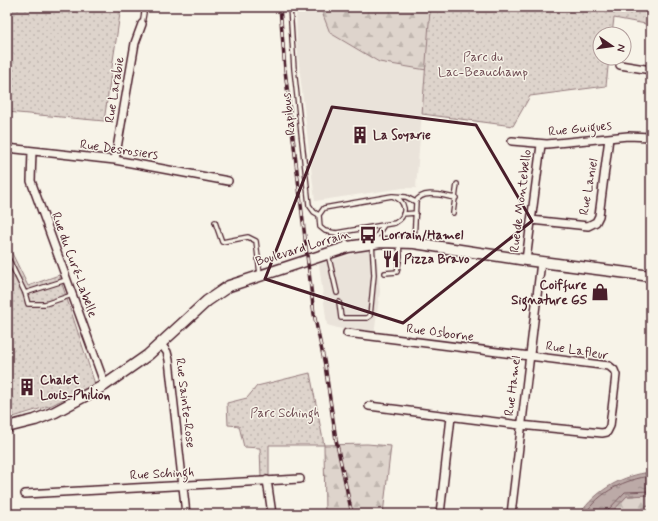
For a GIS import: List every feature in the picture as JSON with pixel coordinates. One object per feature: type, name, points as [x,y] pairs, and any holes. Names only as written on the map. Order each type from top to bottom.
[{"type":"main road","name":"Boulevard Lorrain","points":[[7,426],[35,420],[55,412],[105,385],[136,364],[161,344],[214,295],[229,286],[260,274],[350,246],[372,243],[414,243],[526,260],[651,276]]},
{"type":"street","name":"Rue Larabie","points":[[115,160],[135,43],[142,24]]},
{"type":"street","points":[[626,66],[651,70]]},
{"type":"street","name":"Rue Guigues","points":[[512,140],[540,145],[634,135],[651,137]]},
{"type":"street","name":"Rue Laniel","points":[[531,220],[588,226],[596,222],[599,216],[609,138]]},
{"type":"street","name":"Rue de Montebello","points":[[526,260],[540,145]]},
{"type":"street","name":"Rue Desrosiers","points":[[7,148],[115,160],[228,181]]},
{"type":"street","name":"Rue du Curé-Labelle","points":[[32,151],[31,181],[105,385]]},
{"type":"street","name":"Rue Hamel","points":[[511,514],[520,425],[541,262]]},
{"type":"street","name":"Rue Osborne","points":[[347,333],[529,356]]},
{"type":"street","name":"Rue Sainte-Rose","points":[[161,344],[167,352],[169,360],[186,514]]},
{"type":"street","name":"Rue Lafleur","points":[[520,425],[602,434],[607,432],[610,426],[616,375],[614,370],[609,366],[529,356]]},
{"type":"street","points":[[369,406],[520,425]]},
{"type":"street","points":[[440,514],[451,417]]},
{"type":"street","name":"Rue Schingh","points":[[26,494],[300,479]]},
{"type":"street","points":[[267,480],[272,514]]},
{"type":"lane","points":[[142,24],[145,7]]},
{"type":"lane","name":"Rapibus","points":[[290,7],[294,69],[309,205],[314,212],[319,215],[320,227],[336,233]]},
{"type":"lane","points":[[453,213],[457,184]]},
{"type":"lane","points":[[414,243],[416,202],[420,196],[426,194],[456,198]]},
{"type":"lane","points":[[319,215],[324,208],[328,206],[392,196],[406,196],[416,202]]},
{"type":"lane","points":[[336,233],[384,225],[398,221],[404,214],[404,206],[402,202],[392,196]]},
{"type":"lane","points":[[404,214],[416,213]]},
{"type":"lane","points":[[215,222],[222,242],[248,237],[256,241],[260,274]]},
{"type":"lane","points":[[339,302],[341,318],[367,318],[370,316],[374,275],[372,243],[384,225]]},
{"type":"lane","points":[[336,233],[350,246]]},
{"type":"lane","points":[[385,272],[397,272],[400,256],[399,242]]},
{"type":"lane","points":[[328,253],[337,293]]},
{"type":"lane","points":[[7,260],[9,260],[25,294],[28,304],[45,304],[72,296]]},
{"type":"lane","points":[[25,294],[66,280]]},
{"type":"highlighted area","points":[[332,107],[476,125],[532,221],[403,323],[265,279]]},
{"type":"shaded area","points":[[296,7],[412,7],[430,10],[416,188],[403,188],[315,201],[297,48]]},
{"type":"shaded area","points":[[376,247],[380,291],[374,335],[327,325],[319,264]]},
{"type":"green space","points":[[7,7],[121,7],[104,121],[7,112]]},
{"type":"green space","points":[[320,7],[592,7],[462,76],[379,62],[330,33]]},
{"type":"green space","name":"Parc du Lac-Beauchamp","points":[[412,7],[651,7],[651,25],[614,18],[613,26],[592,26],[592,66],[608,66],[606,86],[530,96],[513,126],[422,114],[430,10]]},
{"type":"green space","points":[[7,243],[28,286],[59,275],[95,384],[52,405],[7,419]]},
{"type":"green space","name":"Parc Schingh","points":[[310,373],[324,445],[269,445],[269,476],[261,477],[260,448],[244,447],[239,426],[228,425],[227,403],[247,398],[257,386]]},
{"type":"green space","points":[[367,444],[391,446],[383,514],[325,514],[324,445]]},
{"type":"green space","points":[[649,495],[651,505],[627,514],[610,514],[627,496]]},
{"type":"water","points":[[651,472],[651,495],[627,496],[610,514],[580,514],[586,505],[611,485],[630,476]]},
{"type":"railway","points":[[280,7],[285,70],[314,314],[325,365],[336,440],[352,514]]},
{"type":"place","name":"La Soyarie","points":[[360,135]]},
{"type":"place","name":"Lorrain/Hamel","points":[[368,235]]},
{"type":"place","name":"Pizza Bravo","points":[[391,259]]},
{"type":"place","name":"Coiffure Signature GS","points":[[600,292]]},
{"type":"place","name":"Chalet Louis-Philion","points":[[27,387]]}]
